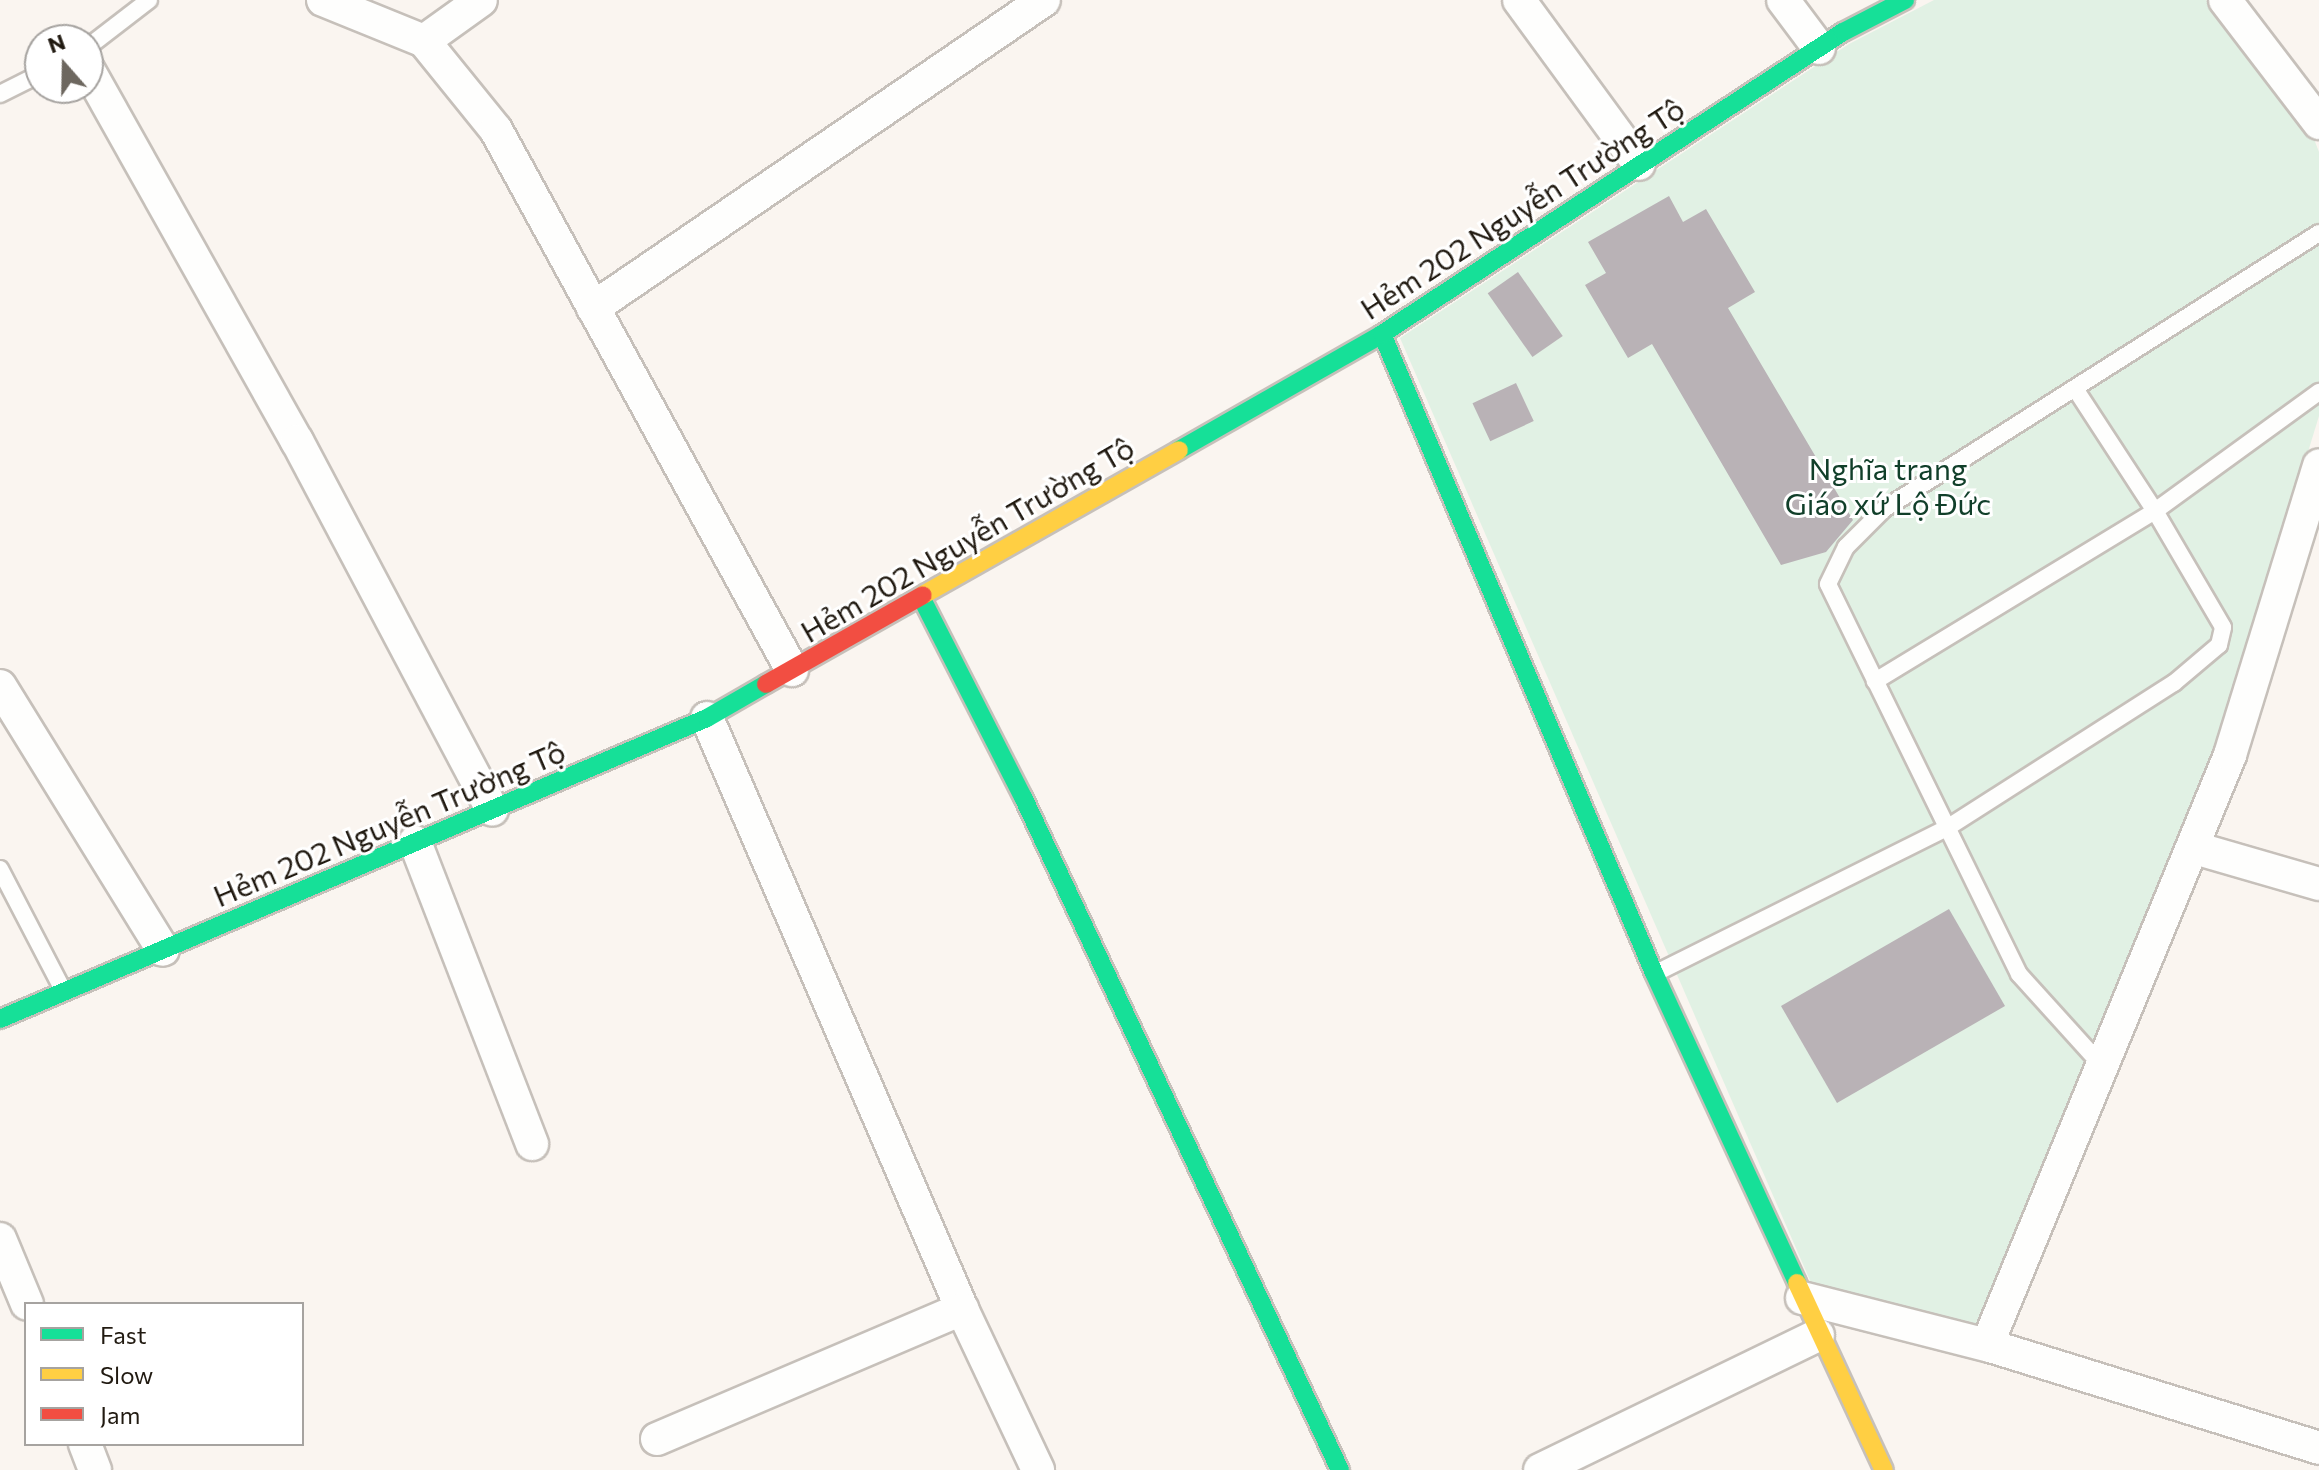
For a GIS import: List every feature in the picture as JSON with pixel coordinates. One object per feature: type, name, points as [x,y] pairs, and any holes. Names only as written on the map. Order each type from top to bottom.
[{"type":"street","points":[[323,0],[424,41],[496,130],[792,670]]},
{"type":"street","points":[[424,41],[481,0]]},
{"type":"street","points":[[593,308],[1044,0]]},
{"type":"street","points":[[1519,0],[1639,164]]},
{"type":"street","points":[[1783,0],[1819,48]]},
{"type":"street","name":"Hẻm 202 Nguyễn Trường Tộ","points":[[0,1019],[707,718],[1382,334],[1819,48],[1905,0]]},
{"type":"street","points":[[2225,0],[2319,123]]},
{"type":"street","points":[[104,97],[297,441],[492,810]]},
{"type":"street","points":[[1382,334],[1654,973],[1818,1335],[1884,1470]]},
{"type":"street","points":[[1987,1345],[2195,848],[2230,755],[2319,465]]},
{"type":"street","points":[[921,597],[1023,797],[1340,1470]]},
{"type":"street","points":[[0,686],[163,950]]},
{"type":"street","points":[[707,718],[962,1309],[1038,1470]]},
{"type":"street","points":[[415,842],[532,1144]]},
{"type":"street","points":[[2195,848],[2319,884]]},
{"type":"street","points":[[0,1239],[26,1302]]},
{"type":"street","points":[[1802,1298],[1987,1345],[2319,1448]]},
{"type":"street","points":[[657,1439],[962,1309]]},
{"type":"street","points":[[1540,1470],[1818,1335]]},
{"type":"street","points":[[86,1446],[95,1470]]},
{"type":"lane","points":[[104,35],[149,0]]},
{"type":"lane","points":[[0,94],[24,82]]},
{"type":"lane","points":[[2103,1067],[2019,974],[1828,584],[1840,556],[1884,509],[2319,233]]},
{"type":"lane","points":[[1654,973],[1947,828],[2174,683],[2219,645],[2223,627],[2155,511],[2076,390]]},
{"type":"lane","points":[[1875,681],[2155,511],[2319,392]]},
{"type":"lane","points":[[0,869],[64,992]]},
{"type":"green space","name":"Nghĩa trang Giáo xứ Lộ Đức","points":[[1934,0],[2206,0],[2314,139],[2319,152],[2319,416],[2216,752],[1979,1328],[1812,1285],[1400,338],[1849,44]]},
{"type":"building","points":[[1669,196],[1683,222],[1706,209],[1755,292],[1728,308],[1853,520],[1826,552],[1781,565],[1652,344],[1628,358],[1585,285],[1606,273],[1588,242]]},
{"type":"building","points":[[1518,272],[1563,336],[1532,357],[1488,293]]},
{"type":"building","points":[[1516,383],[1534,421],[1490,441],[1472,403]]},
{"type":"building","points":[[1949,909],[2005,1006],[1837,1103],[1781,1006]]},
{"type":"traffic: fast","points":[[1179,450],[1382,334],[1843,32],[1905,0]]},
{"type":"traffic: fast","points":[[1382,334],[1654,973],[1797,1283]]},
{"type":"traffic: fast","points":[[921,597],[1023,797],[1340,1470]]},
{"type":"traffic: fast","points":[[0,1019],[707,718],[766,684]]},
{"type":"traffic: slow","points":[[923,595],[1179,450]]},
{"type":"traffic: slow","points":[[1797,1283],[1884,1470]]},
{"type":"traffic: jam","points":[[766,684],[923,595]]}]
